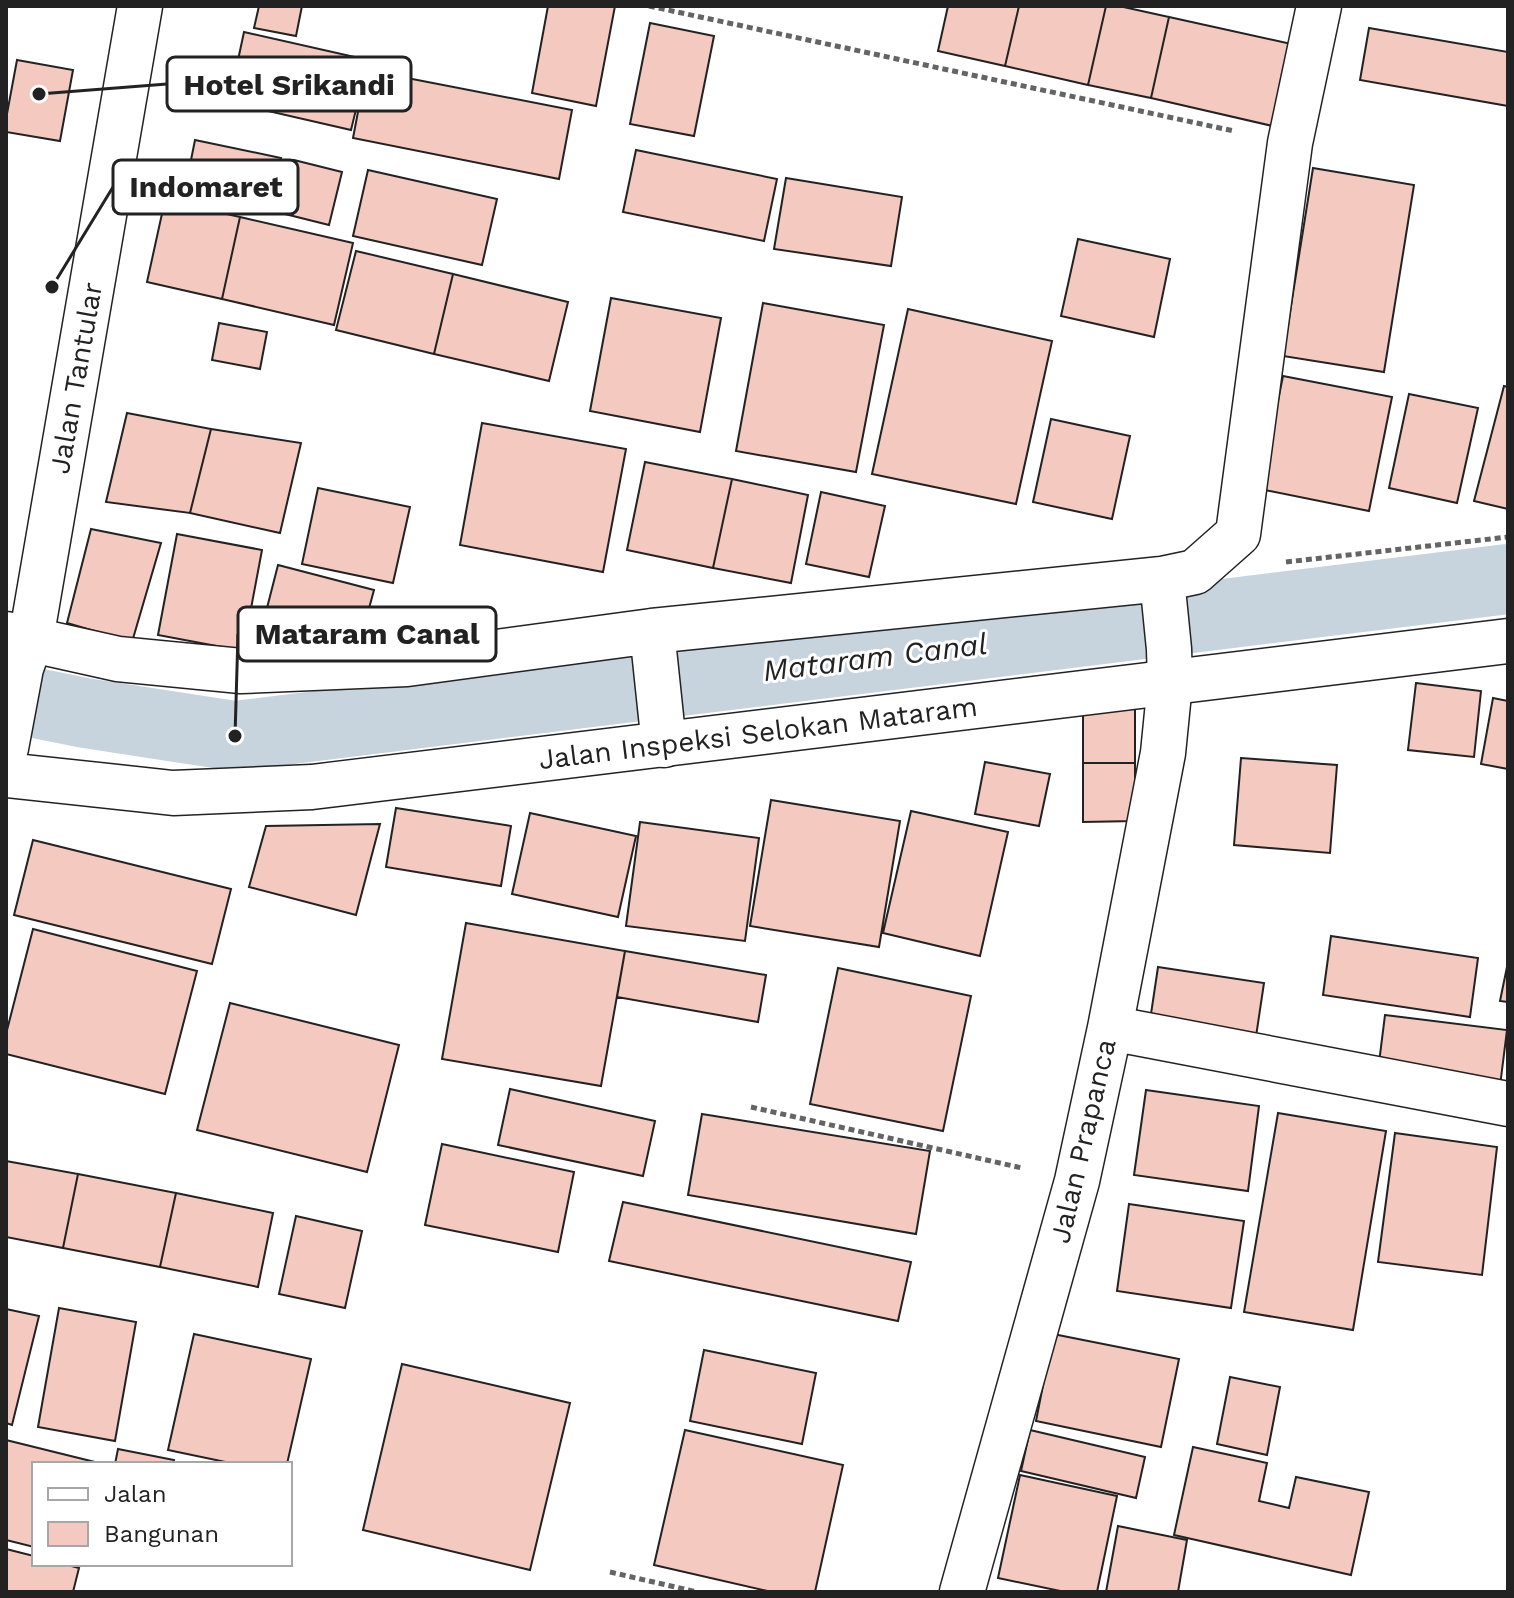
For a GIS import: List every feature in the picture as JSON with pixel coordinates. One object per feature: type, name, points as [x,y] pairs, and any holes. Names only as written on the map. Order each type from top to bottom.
[{"type":"street","name":"Jalan Tantular","points":[[6,746],[19,647],[140,6]]},
{"type":"street","points":[[19,647],[241,671],[407,664],[658,688],[1173,581],[1238,534],[1290,143],[1319,6]]},
{"type":"street","name":"Jalan Prapanca","points":[[962,1592],[1077,1181],[1110,1028],[1163,753],[1173,581]]},
{"type":"street","name":"Jalan Inspeksi Selokan Mataram","points":[[6,775],[173,793],[312,787],[658,688],[1170,666],[1508,641]]},
{"type":"street","points":[[1110,1028],[1508,1104]]},
{"type":"path","points":[[649,6],[1290,143]]},
{"type":"path","points":[[1173,581],[1508,537]]},
{"type":"path","points":[[751,1107],[1077,1181]]},
{"type":"path","points":[[610,1572],[697,1592]]},
{"type":"building","points":[[259,6],[302,6],[296,36],[254,28]]},
{"type":"building","points":[[548,6],[615,6],[596,106],[532,93]]},
{"type":"building","points":[[948,6],[1019,6],[1005,66],[938,51]]},
{"type":"building","points":[[1019,6],[1106,6],[1088,85],[1005,66]]},
{"type":"building","points":[[1106,6],[1169,17],[1151,98],[1088,85]]},
{"type":"building","points":[[1169,17],[1296,45],[1277,127],[1151,98]]},
{"type":"building","points":[[650,23],[714,36],[694,136],[630,124]]},
{"type":"building","points":[[1369,28],[1508,52],[1508,106],[1360,80]]},
{"type":"building","points":[[244,32],[368,60],[351,130],[229,102]]},
{"type":"building","points":[[17,60],[73,70],[60,141],[6,132]]},
{"type":"building","points":[[366,70],[572,110],[559,179],[353,138]]},
{"type":"building","points":[[195,140],[281,158],[271,207],[185,190]]},
{"type":"building","points":[[636,150],[777,179],[764,241],[623,212]]},
{"type":"building","points":[[294,160],[342,172],[329,225],[281,213]]},
{"type":"building","points":[[1313,168],[1414,185],[1384,372],[1283,356]]},
{"type":"building","points":[[368,170],[497,199],[482,265],[353,236]]},
{"type":"building","points":[[786,178],[902,197],[891,266],[774,249]]},
{"type":"building","points":[[165,200],[240,217],[222,299],[147,282]]},
{"type":"building","points":[[240,217],[353,243],[334,325],[222,299]]},
{"type":"building","points":[[1078,239],[1170,259],[1154,337],[1061,316]]},
{"type":"building","points":[[356,251],[453,274],[434,354],[336,330]]},
{"type":"building","points":[[453,274],[568,302],[549,381],[434,354]]},
{"type":"building","points":[[611,298],[721,318],[700,432],[590,411]]},
{"type":"building","points":[[763,303],[884,325],[856,472],[736,451]]},
{"type":"building","points":[[908,309],[1052,341],[1016,504],[872,474]]},
{"type":"building","points":[[219,323],[267,332],[260,369],[212,360]]},
{"type":"building","points":[[1283,376],[1392,397],[1369,511],[1260,489]]},
{"type":"building","points":[[1504,386],[1508,387],[1508,509],[1474,501]]},
{"type":"building","points":[[1409,394],[1478,408],[1457,503],[1389,488]]},
{"type":"building","points":[[127,413],[211,429],[190,513],[106,502]]},
{"type":"building","points":[[1051,419],[1130,436],[1112,519],[1033,502]]},
{"type":"building","points":[[482,423],[626,449],[603,572],[460,545]]},
{"type":"building","points":[[211,429],[301,443],[280,533],[190,513]]},
{"type":"building","points":[[645,462],[732,479],[713,568],[627,550]]},
{"type":"building","points":[[732,479],[808,495],[791,583],[713,568]]},
{"type":"building","points":[[318,488],[410,507],[393,583],[302,564]]},
{"type":"building","points":[[821,492],[885,506],[869,577],[806,564]]},
{"type":"building","points":[[91,529],[161,543],[132,642],[67,623]]},
{"type":"building","points":[[177,534],[262,550],[243,651],[158,635]]},
{"type":"building","points":[[278,565],[374,590],[359,645],[257,647]]},
{"type":"building","points":[[1416,683],[1481,691],[1474,757],[1408,750]]},
{"type":"building","points":[[1493,698],[1508,701],[1508,769],[1481,764]]},
{"type":"building","points":[[1135,707],[1135,763],[1083,763],[1083,708]]},
{"type":"building","points":[[1241,758],[1337,765],[1330,853],[1234,845]]},
{"type":"building","points":[[985,762],[1050,774],[1039,826],[975,814]]},
{"type":"building","points":[[1083,763],[1135,763],[1135,821],[1083,822]]},
{"type":"building","points":[[771,800],[900,821],[879,947],[750,926]]},
{"type":"building","points":[[396,808],[511,826],[501,886],[386,867]]},
{"type":"building","points":[[911,811],[1008,832],[980,956],[883,933]]},
{"type":"building","points":[[530,813],[636,836],[618,917],[512,894]]},
{"type":"building","points":[[640,822],[759,838],[745,941],[626,926]]},
{"type":"building","points":[[380,824],[356,915],[249,887],[266,826]]},
{"type":"building","points":[[33,840],[231,889],[212,964],[14,915]]},
{"type":"building","points":[[466,923],[625,951],[601,1086],[442,1059]]},
{"type":"building","points":[[33,929],[197,971],[165,1094],[6,1054],[6,1034]]},
{"type":"building","points":[[1331,936],[1478,958],[1470,1017],[1323,995]]},
{"type":"building","points":[[625,951],[766,975],[758,1022],[617,997]]},
{"type":"building","points":[[1508,962],[1508,1002],[1500,1001]]},
{"type":"building","points":[[1158,967],[1264,983],[1254,1050],[1148,1034]]},
{"type":"building","points":[[838,968],[971,996],[943,1131],[810,1104]]},
{"type":"building","points":[[230,1003],[399,1045],[367,1172],[197,1130]]},
{"type":"building","points":[[1385,1015],[1507,1030],[1500,1086],[1378,1071]]},
{"type":"building","points":[[510,1089],[655,1121],[643,1176],[498,1145]]},
{"type":"building","points":[[1146,1090],[1259,1106],[1248,1191],[1134,1175]]},
{"type":"building","points":[[1278,1113],[1386,1131],[1353,1330],[1244,1312]]},
{"type":"building","points":[[702,1114],[930,1151],[916,1234],[688,1195]]},
{"type":"building","points":[[1395,1133],[1497,1147],[1482,1275],[1378,1262]]},
{"type":"building","points":[[442,1144],[574,1172],[558,1252],[425,1225]]},
{"type":"building","points":[[6,1161],[78,1174],[63,1248],[6,1237]]},
{"type":"building","points":[[78,1174],[176,1193],[160,1267],[63,1248]]},
{"type":"building","points":[[176,1193],[273,1213],[258,1287],[160,1267]]},
{"type":"building","points":[[623,1202],[911,1262],[898,1321],[609,1261]]},
{"type":"building","points":[[1129,1204],[1244,1221],[1231,1308],[1117,1291]]},
{"type":"building","points":[[296,1216],[362,1231],[345,1308],[279,1294]]},
{"type":"building","points":[[59,1308],[136,1322],[115,1441],[38,1427]]},
{"type":"building","points":[[6,1309],[39,1316],[12,1425],[6,1423]]},
{"type":"building","points":[[194,1334],[311,1359],[287,1462],[225,1462],[168,1450]]},
{"type":"building","points":[[1053,1334],[1179,1359],[1161,1447],[1036,1421]]},
{"type":"building","points":[[704,1350],[816,1373],[802,1444],[690,1421]]},
{"type":"building","points":[[402,1364],[570,1403],[530,1570],[363,1530]]},
{"type":"building","points":[[1230,1377],[1280,1387],[1267,1455],[1217,1444]]},
{"type":"building","points":[[685,1430],[843,1465],[815,1592],[772,1592],[654,1565]]},
{"type":"building","points":[[1030,1430],[1145,1457],[1136,1498],[1021,1471]]},
{"type":"building","points":[[6,1440],[95,1462],[32,1462],[32,1546],[6,1540]]},
{"type":"building","points":[[1193,1447],[1267,1463],[1259,1501],[1289,1508],[1296,1477],[1369,1492],[1351,1575],[1174,1535]]},
{"type":"building","points":[[118,1449],[174,1460],[174,1462],[115,1462]]},
{"type":"building","points":[[1020,1475],[1117,1496],[1097,1592],[1065,1592],[998,1578]]},
{"type":"building","points":[[1118,1526],[1187,1540],[1178,1592],[1106,1592]]},
{"type":"building","points":[[6,1549],[32,1556],[32,1566],[79,1568],[73,1592],[6,1592]]},
{"type":"waterway","name":"Mataram Canal","points":[[6,697],[85,713],[235,736],[1508,579]]},
{"type":"place","name":"Hotel Srikandi","points":[[39,94]]},
{"type":"place","name":"Indomaret","points":[[52,287]]},
{"type":"place","name":"Mataram Canal","points":[[235,736]]}]
